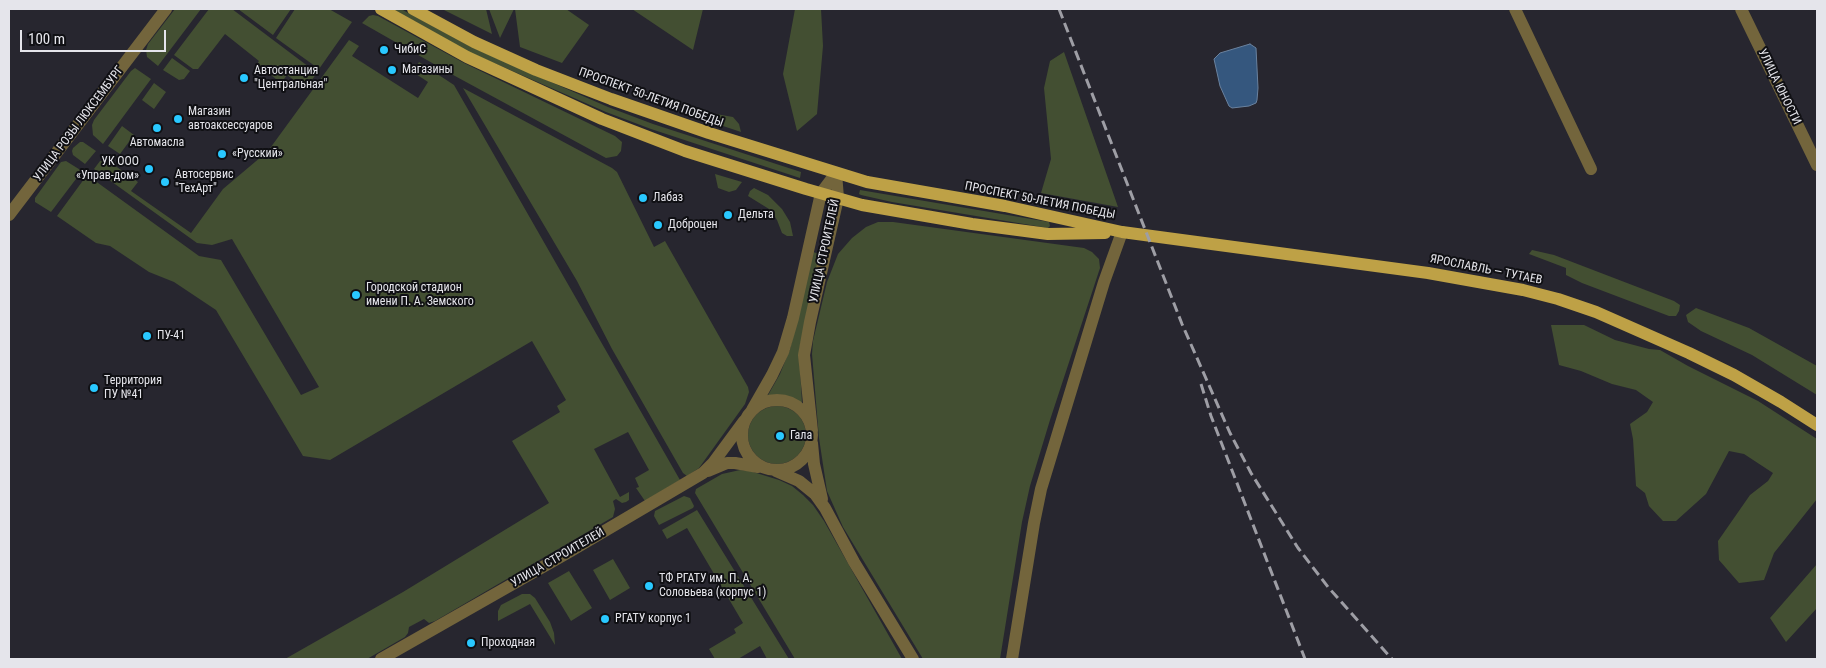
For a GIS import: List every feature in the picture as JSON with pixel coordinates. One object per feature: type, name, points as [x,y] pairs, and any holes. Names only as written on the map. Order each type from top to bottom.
[{"type":"main road","name":"ПРОСПЕКТ 50-ЛЕТИЯ ПОБЕДЫ","points":[[381,9],[467,57],[602,120],[685,151],[821,193],[891,211],[1027,232],[1062,234],[1122,232]]},
{"type":"main road","name":"ПРОСПЕКТ 50-ЛЕТИЯ ПОБЕДЫ","points":[[413,9],[474,42],[542,72],[656,115],[836,173],[886,186],[1005,206],[1122,232]]},
{"type":"main road","name":"ЯРОСЛАВЛЬ — ТУТАЕВ","points":[[1122,232],[1428,273],[1523,290],[1558,299],[1596,312],[1689,353],[1734,375],[1817,425]]},
{"type":"street","name":"УЛИЦА РОЗЫ ЛЮКСЕМБУРГ","points":[[9,215],[166,9]]},
{"type":"street","points":[[1515,9],[1592,169]]},
{"type":"street","name":"УЛИЦА ЮНОСТИ","points":[[1741,9],[1817,165]]},
{"type":"street","name":"УЛИЦА СТРОИТЕЛЕЙ","points":[[752,410],[776,367],[788,336],[821,193],[836,173]]},
{"type":"street","name":"УЛИЦА СТРОИТЕЛЕЙ","points":[[825,508],[817,478],[804,355],[838,198],[836,173]]},
{"type":"street","points":[[1012,659],[1041,489],[1104,282],[1122,232]]},
{"type":"street","points":[[762,468],[751,460],[744,449],[741,435],[744,421],[752,410],[764,402],[777,400],[791,403],[802,410],[810,421],[812,435],[810,449],[802,460],[790,468],[776,471]]},
{"type":"street","name":"УЛИЦА СТРОИТЕЛЕЙ","points":[[380,659],[562,556],[703,473],[713,463],[744,421]]},
{"type":"street","points":[[703,473],[727,463],[743,463],[788,475],[808,486],[825,508],[854,562],[913,659]]},
{"type":"green space","points":[[175,9],[201,9],[158,66],[147,57],[146,50],[148,44]]},
{"type":"green space","points":[[209,9],[232,9],[317,73],[308,85],[301,85],[287,75],[281,83],[257,64],[259,61],[225,34],[198,69],[193,69],[174,55]]},
{"type":"green space","points":[[238,9],[291,9],[273,35]]},
{"type":"green space","points":[[295,9],[329,9],[352,22],[319,69],[276,38]]},
{"type":"green space","points":[[393,9],[401,9],[471,47],[608,107],[653,124],[801,172],[800,178],[651,129],[606,112],[469,52]]},
{"type":"green space","points":[[442,9],[486,9],[492,34]]},
{"type":"green space","points":[[489,9],[514,9],[500,38]]},
{"type":"green space","points":[[515,9],[566,9],[589,25],[562,63],[520,47]]},
{"type":"green space","points":[[632,9],[703,9],[693,50]]},
{"type":"green space","points":[[795,9],[821,9],[823,46],[817,114],[797,131],[783,74]]},
{"type":"green space","points":[[373,15],[464,63],[615,136],[622,142],[621,151],[617,156],[606,158],[455,76],[362,23],[369,16]]},
{"type":"green space","points":[[349,40],[359,46],[352,56],[418,98],[428,82],[413,72],[419,62],[454,85],[680,480],[645,501],[636,488],[639,487],[635,478],[649,470],[628,432],[594,449],[620,497],[629,492],[629,500],[626,502],[622,503],[616,499],[613,501],[615,509],[613,517],[435,621],[429,623],[424,619],[409,627],[405,637],[367,659],[285,659],[403,592],[549,503],[512,441],[560,412],[557,406],[566,400],[532,341],[330,460],[303,456],[216,310],[174,282],[149,272],[110,246],[96,243],[57,216],[87,175],[199,256],[221,260],[301,395],[319,387],[232,239],[212,245],[197,243],[94,169],[100,161],[107,160],[138,182],[131,191],[191,233],[223,189],[268,151]]},
{"type":"green space","points":[[1064,52],[1118,207],[1041,193],[1051,159],[1044,88],[1050,61]]},
{"type":"green space","points":[[172,58],[190,71],[184,79],[179,80],[163,70]]},
{"type":"green space","points":[[135,68],[151,79],[103,144],[93,135],[92,125],[94,120]]},
{"type":"green space","points":[[154,83],[166,92],[154,109],[142,100]]},
{"type":"green space","points":[[463,88],[612,168],[617,172],[654,247],[665,241],[748,387],[749,392],[745,404],[699,468],[687,476],[683,473],[612,349],[577,281]]},
{"type":"green space","points":[[699,111],[733,117],[739,124],[741,132],[690,115]]},
{"type":"green space","points":[[122,126],[134,135],[120,154],[108,146]]},
{"type":"green space","points":[[80,142],[96,151],[85,164],[73,155],[72,151]]},
{"type":"green space","points":[[66,161],[82,171],[51,212],[35,202],[35,198],[61,162]]},
{"type":"green space","points":[[715,174],[742,182],[736,190],[729,192],[718,188]]},
{"type":"green space","points":[[754,188],[768,195],[782,209],[790,222],[793,236],[787,236],[782,233],[777,220],[769,209],[748,196]]},
{"type":"green space","points":[[860,190],[1049,222],[1050,226],[1048,228],[892,202],[861,195],[859,194]]},
{"type":"green space","points":[[878,222],[893,222],[1084,248],[1092,252],[1099,259],[1100,268],[1030,486],[1022,522],[1000,659],[923,659],[843,527],[827,491],[819,438],[812,354],[813,341],[827,282],[838,254],[852,238],[866,227]]},
{"type":"green space","points":[[1532,250],[1554,255],[1674,301],[1680,305],[1679,311],[1676,316],[1669,316],[1582,283],[1566,275],[1566,268],[1529,254]]},
{"type":"green space","points":[[813,252],[820,254],[799,351],[802,403],[789,397],[767,397],[780,374],[790,349]]},
{"type":"green space","points":[[1696,308],[1749,328],[1817,366],[1817,395],[1752,355],[1701,331],[1688,322],[1686,315]]},
{"type":"green space","points":[[1551,325],[1584,325],[1615,340],[1660,350],[1758,401],[1817,439],[1817,499],[1774,553],[1764,580],[1739,583],[1719,560],[1718,541],[1750,495],[1768,481],[1773,473],[1744,454],[1729,451],[1706,494],[1676,521],[1663,521],[1649,506],[1645,493],[1636,486],[1633,439],[1630,424],[1647,412],[1653,402],[1636,390],[1612,384],[1581,371],[1559,365]]},
{"type":"green space","points":[[777,406],[793,411],[801,419],[806,435],[801,451],[793,459],[777,464],[761,459],[753,451],[748,435],[753,419],[761,411]]},
{"type":"green space","points":[[740,470],[750,471],[792,486],[813,505],[824,521],[902,659],[795,659],[695,493],[696,489],[722,474]]},
{"type":"green space","points":[[684,496],[690,498],[694,506],[693,508],[659,525],[654,516],[655,511]]},
{"type":"green space","points":[[697,510],[789,659],[767,659],[760,646],[738,659],[715,659],[709,649],[736,633],[734,629],[743,623],[687,528],[667,539],[662,530]]},
{"type":"green space","points":[[613,559],[630,588],[610,600],[593,570]]},
{"type":"green space","points":[[1817,564],[1817,608],[1786,642],[1770,618]]},
{"type":"green space","points":[[569,571],[592,608],[571,621],[548,583]]},
{"type":"green space","points":[[522,594],[530,594],[535,598],[550,622],[554,633],[555,645],[530,604],[498,621],[498,611],[501,605]]},
{"type":"water","points":[[1250,44],[1256,48],[1257,100],[1256,103],[1249,106],[1232,108],[1229,106],[1220,86],[1214,59],[1220,53]]},
{"type":"railway","points":[[1059,9],[1182,324],[1230,433],[1251,473],[1298,548],[1328,587],[1392,659]]},
{"type":"railway","points":[[1201,384],[1211,416],[1305,659]]},
{"type":"place","name":"ЧибиС","points":[[384,50]]},
{"type":"place","name":"Магазины","points":[[392,70]]},
{"type":"place","name":"Автостанция \"Центральная\"","points":[[244,78]]},
{"type":"place","name":"Магазин автоаксессуаров","points":[[178,119]]},
{"type":"place","name":"Автомасла","points":[[157,128]]},
{"type":"place","name":"«Русский»","points":[[222,154]]},
{"type":"place","name":"УК ООО «Управ-дом»","points":[[149,169]]},
{"type":"place","name":"Автосервис \"ТехАрт\"","points":[[165,182]]},
{"type":"place","name":"Лабаз","points":[[643,198]]},
{"type":"place","name":"Дельта","points":[[728,215]]},
{"type":"place","name":"Доброцен","points":[[658,225]]},
{"type":"place","name":"Городской стадион имени П. А. Земского","points":[[356,295]]},
{"type":"place","name":"ПУ-41","points":[[147,336]]},
{"type":"place","name":"Территория ПУ №41","points":[[94,388]]},
{"type":"place","name":"Гала","points":[[780,436]]},
{"type":"place","name":"ТФ РГАТУ им. П. А. Соловьева (корпус 1)","points":[[649,586]]},
{"type":"place","name":"РГАТУ корпус 1","points":[[605,619]]},
{"type":"place","name":"Проходная","points":[[471,643]]}]
